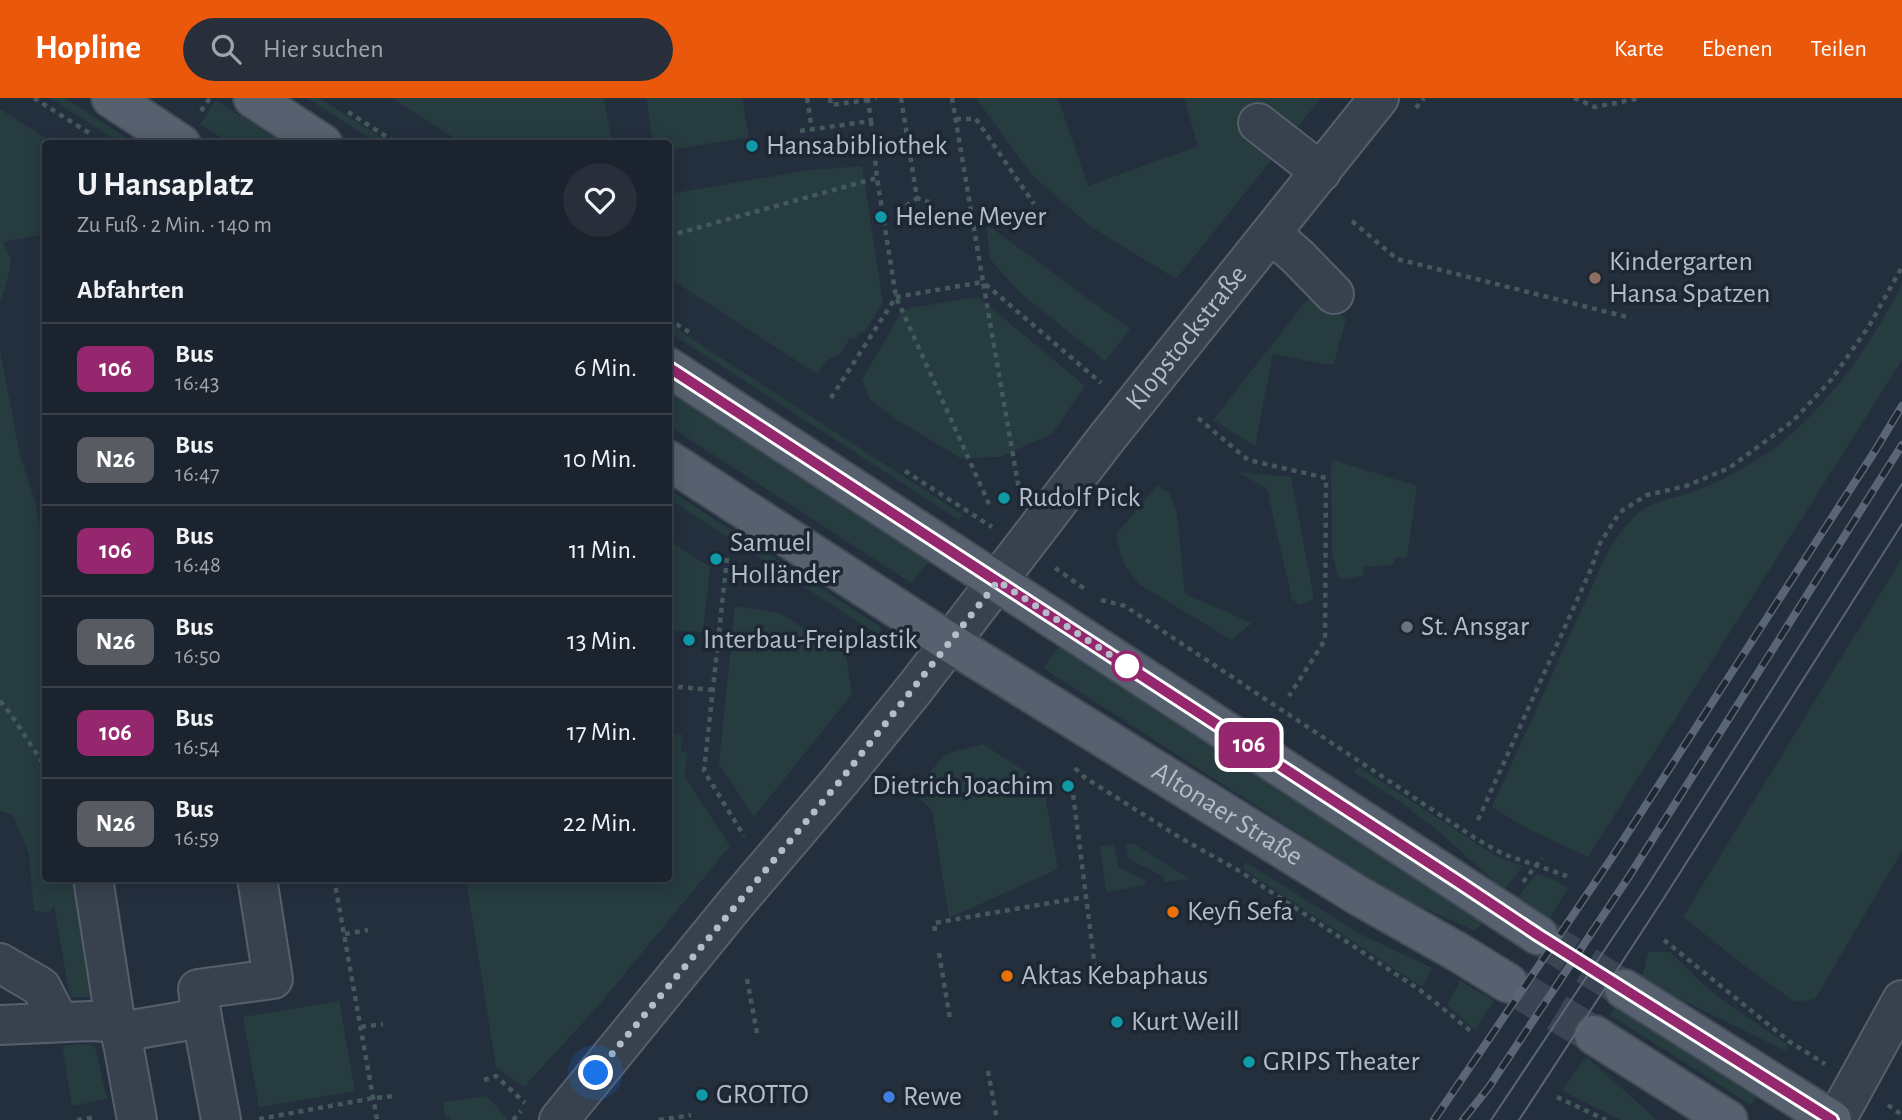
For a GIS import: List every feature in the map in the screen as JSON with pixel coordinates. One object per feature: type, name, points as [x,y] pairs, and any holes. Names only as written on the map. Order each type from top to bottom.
[{"type":"main road","points":[[111,98],[175,140]]},
{"type":"main road","points":[[253,98],[317,140]]},
{"type":"main road","points":[[672,370],[1538,935]]},
{"type":"main road","name":"Altonaer Straße","points":[[672,463],[949,642],[1359,896],[1508,983]]},
{"type":"main road","points":[[1624,989],[1834,1120]]},
{"type":"main road","points":[[1594,1035],[1728,1120]]},
{"type":"street","name":"Klopstockstraße","points":[[998,581],[1114,429],[1379,98]]},
{"type":"street","points":[[1258,123],[1321,172]]},
{"type":"street","points":[[1272,234],[1334,294]]},
{"type":"street","points":[[543,1113],[737,903],[840,781],[998,581]]},
{"type":"street","points":[[94,882],[118,1029],[137,1120]]},
{"type":"street","points":[[221,1120],[198,989],[273,979],[258,882]]},
{"type":"street","points":[[0,963],[41,988],[59,1022]]},
{"type":"street","points":[[1834,1120],[1902,1000]]},
{"type":"street","points":[[0,1025],[90,1021],[107,1022],[118,1029],[202,1018]]},
{"type":"path","points":[[34,98],[95,137]]},
{"type":"path","points":[[807,98],[812,130]]},
{"type":"path","points":[[830,98],[831,105],[876,98]]},
{"type":"path","points":[[901,98],[917,201]]},
{"type":"path","points":[[952,98],[1018,490]]},
{"type":"path","points":[[1574,98],[1595,107],[1641,98]]},
{"type":"path","points":[[868,100],[896,297],[989,504]]},
{"type":"path","points":[[339,106],[392,140]]},
{"type":"path","points":[[956,119],[976,119],[1034,204]]},
{"type":"path","points":[[800,131],[871,121]]},
{"type":"path","points":[[672,235],[877,178]]},
{"type":"path","points":[[906,206],[917,201],[929,202]]},
{"type":"path","points":[[1352,221],[1397,259],[1631,318]]},
{"type":"path","points":[[1478,820],[1591,569],[1600,543],[1620,512],[1647,495],[1686,486],[1728,468],[1793,421],[1831,380],[1868,326],[1902,267]]},
{"type":"path","points":[[831,398],[896,297],[983,282]]},
{"type":"path","points":[[983,282],[1103,386]]},
{"type":"path","points":[[1198,418],[1248,460],[1326,478],[1325,640],[1289,696]]},
{"type":"path","points":[[727,558],[704,771],[748,843]]},
{"type":"path","points":[[1053,567],[1086,590]]},
{"type":"path","points":[[1102,601],[1125,606],[1475,838],[1503,854],[1567,876]]},
{"type":"path","points":[[672,686],[712,690]]},
{"type":"path","points":[[0,701],[42,762]]},
{"type":"path","points":[[1067,761],[1084,777],[1241,873],[1420,990],[1472,1032]]},
{"type":"path","points":[[1072,785],[1097,984]]},
{"type":"path","points":[[335,882],[377,1120]]},
{"type":"path","points":[[936,931],[934,923],[1085,897]]},
{"type":"path","points":[[345,934],[368,930]]},
{"type":"path","points":[[1664,940],[1790,1042]]},
{"type":"path","points":[[939,953],[950,1019]]},
{"type":"path","points":[[747,979],[757,1033]]},
{"type":"path","points":[[361,1027],[383,1024]]},
{"type":"path","points":[[988,1071],[998,1120]]},
{"type":"path","points":[[484,1080],[496,1076],[543,1113]]},
{"type":"path","points":[[252,1120],[394,1096]]},
{"type":"path","points":[[1557,1097],[1606,1120]]},
{"type":"path","points":[[659,1120],[691,1115]]},
{"type":"green space","points":[[50,98],[65,98],[130,140],[115,140]]},
{"type":"green space","points":[[307,98],[319,98],[385,140],[372,140]]},
{"type":"green space","points":[[392,98],[604,98],[611,140],[457,140]]},
{"type":"green space","points":[[646,98],[742,98],[749,137],[672,150],[672,140],[653,140]]},
{"type":"green space","points":[[976,98],[1058,98],[1088,186],[1198,146],[1184,98],[1321,98],[1176,279],[1090,226],[1032,175]]},
{"type":"green space","points":[[216,100],[278,140],[225,140],[200,124]]},
{"type":"green space","points":[[0,109],[48,140],[42,140],[42,235],[3,242],[11,259],[0,304]]},
{"type":"green space","points":[[862,166],[883,303],[864,332],[858,333],[854,340],[850,338],[841,353],[826,361],[817,374],[672,280],[672,193],[810,170]]},
{"type":"green space","points":[[986,224],[1130,329],[1105,361],[1019,292],[990,259]]},
{"type":"green space","points":[[1902,284],[1902,360],[1588,857],[1526,828],[1492,807],[1609,549],[1625,527],[1649,506],[1695,491],[1729,476],[1787,438],[1807,420],[1844,377],[1876,331]]},
{"type":"green space","points":[[1317,287],[1346,319],[1334,364],[1327,365],[1273,354],[1255,446],[1213,420]]},
{"type":"green space","points":[[978,297],[1085,386],[1052,434],[1000,457],[960,458],[896,419],[870,399],[862,380],[903,309]]},
{"type":"green space","points":[[672,326],[963,515],[959,520],[672,334]]},
{"type":"green space","points":[[0,351],[20,455],[42,536],[42,882],[93,882],[102,997],[70,997],[54,906],[49,912],[34,911],[29,854],[13,815],[0,811]]},
{"type":"green space","points":[[672,395],[930,561],[911,583],[672,428]]},
{"type":"green space","points":[[1333,460],[1417,486],[1407,557],[1395,558],[1393,565],[1364,567],[1363,575],[1346,579],[1338,577],[1332,553]]},
{"type":"green space","points":[[1238,472],[1291,477],[1314,599],[1299,605],[1292,599],[1267,489]]},
{"type":"green space","points":[[1157,485],[1170,494],[1177,513],[1185,594],[1252,623],[1231,640],[1139,584],[1124,561],[1116,535]]},
{"type":"green space","points":[[672,492],[882,628],[878,635],[672,501]]},
{"type":"green space","points":[[672,543],[710,567],[703,632],[672,630]]},
{"type":"green space","points":[[1902,558],[1902,851],[1815,999],[1795,1002],[1683,917]]},
{"type":"green space","points":[[735,606],[780,613],[846,655],[852,694],[754,817],[719,764]]},
{"type":"green space","points":[[1060,645],[1484,921],[1475,931],[1411,902],[1352,868],[1043,668]]},
{"type":"green space","points":[[672,733],[683,735],[681,751],[688,752],[684,776],[730,846],[599,1005],[524,1087],[496,1067],[466,882],[672,882]]},
{"type":"green space","points":[[983,744],[1043,783],[1058,869],[949,918],[932,810],[912,792],[946,754]]},
{"type":"green space","points":[[1359,767],[1496,856],[1523,866],[1504,890],[1437,830],[1354,772]]},
{"type":"green space","points":[[1126,844],[1134,844],[1190,879],[1165,882],[1163,876],[1129,859]]},
{"type":"green space","points":[[1114,845],[1119,868],[1145,880],[1146,885],[1106,892],[1100,846]]},
{"type":"green space","points":[[1246,862],[1360,934],[1432,968],[1422,987],[1242,868]]},
{"type":"green space","points":[[1537,874],[1568,888],[1548,921],[1516,899]]},
{"type":"green space","points":[[1648,952],[1670,952],[1729,1005],[1788,1045],[1786,1051],[1639,979],[1644,971]]},
{"type":"green space","points":[[1460,981],[1494,1000],[1475,1030],[1447,1005]]},
{"type":"green space","points":[[339,1001],[355,1091],[259,1107],[243,1017]]},
{"type":"green space","points":[[1618,1003],[1761,1089],[1751,1105],[1610,1015]]},
{"type":"green space","points":[[86,1044],[95,1047],[107,1099],[72,1106],[63,1050],[66,1045]]},
{"type":"green space","points":[[1587,1057],[1657,1120],[1621,1120],[1562,1091]]},
{"type":"green space","points":[[487,1096],[508,1120],[450,1120],[446,1117],[443,1102]]},
{"type":"tunnel","points":[[1538,935],[1624,989]]},
{"type":"tunnel","points":[[1508,983],[1594,1035]]},
{"type":"tram line","points":[[1491,1120],[1646,888],[1902,484]]},
{"type":"tram line","points":[[1519,1120],[1902,524]]},
{"type":"railway","points":[[1434,1120],[1611,859],[1902,406]]},
{"type":"railway","points":[[1463,1120],[1489,1087],[1630,875],[1902,445]]},
{"type":"bus line","name":"106","points":[[672,370],[1538,935],[1832,1120]]},
{"type":"place","name":"Hansabibliothek","points":[[752,146]]},
{"type":"place","name":"Helene Meyer","points":[[881,217]]},
{"type":"place","name":"Kindergarten Hansa Spatzen","points":[[1595,278]]},
{"type":"place","name":"Rudolf Pick","points":[[1004,498]]},
{"type":"place","name":"Samuel Holländer","points":[[716,559]]},
{"type":"place","name":"St. Ansgar","points":[[1407,627]]},
{"type":"place","name":"Interbau-Freiplastik","points":[[689,640]]},
{"type":"place","name":"Dietrich Joachim","points":[[1068,786]]},
{"type":"place","name":"Keyfi Sefa","points":[[1173,912]]},
{"type":"place","name":"Aktas Kebaphaus","points":[[1007,976]]},
{"type":"place","name":"Kurt Weill","points":[[1117,1022]]},
{"type":"place","name":"GRIPS Theater","points":[[1249,1062]]},
{"type":"place","name":"GROTTO","points":[[702,1095]]},
{"type":"place","name":"Rewe","points":[[889,1097]]},
{"type":"route","points":[[596,1073],[840,781],[998,581],[1127,666]]}]
